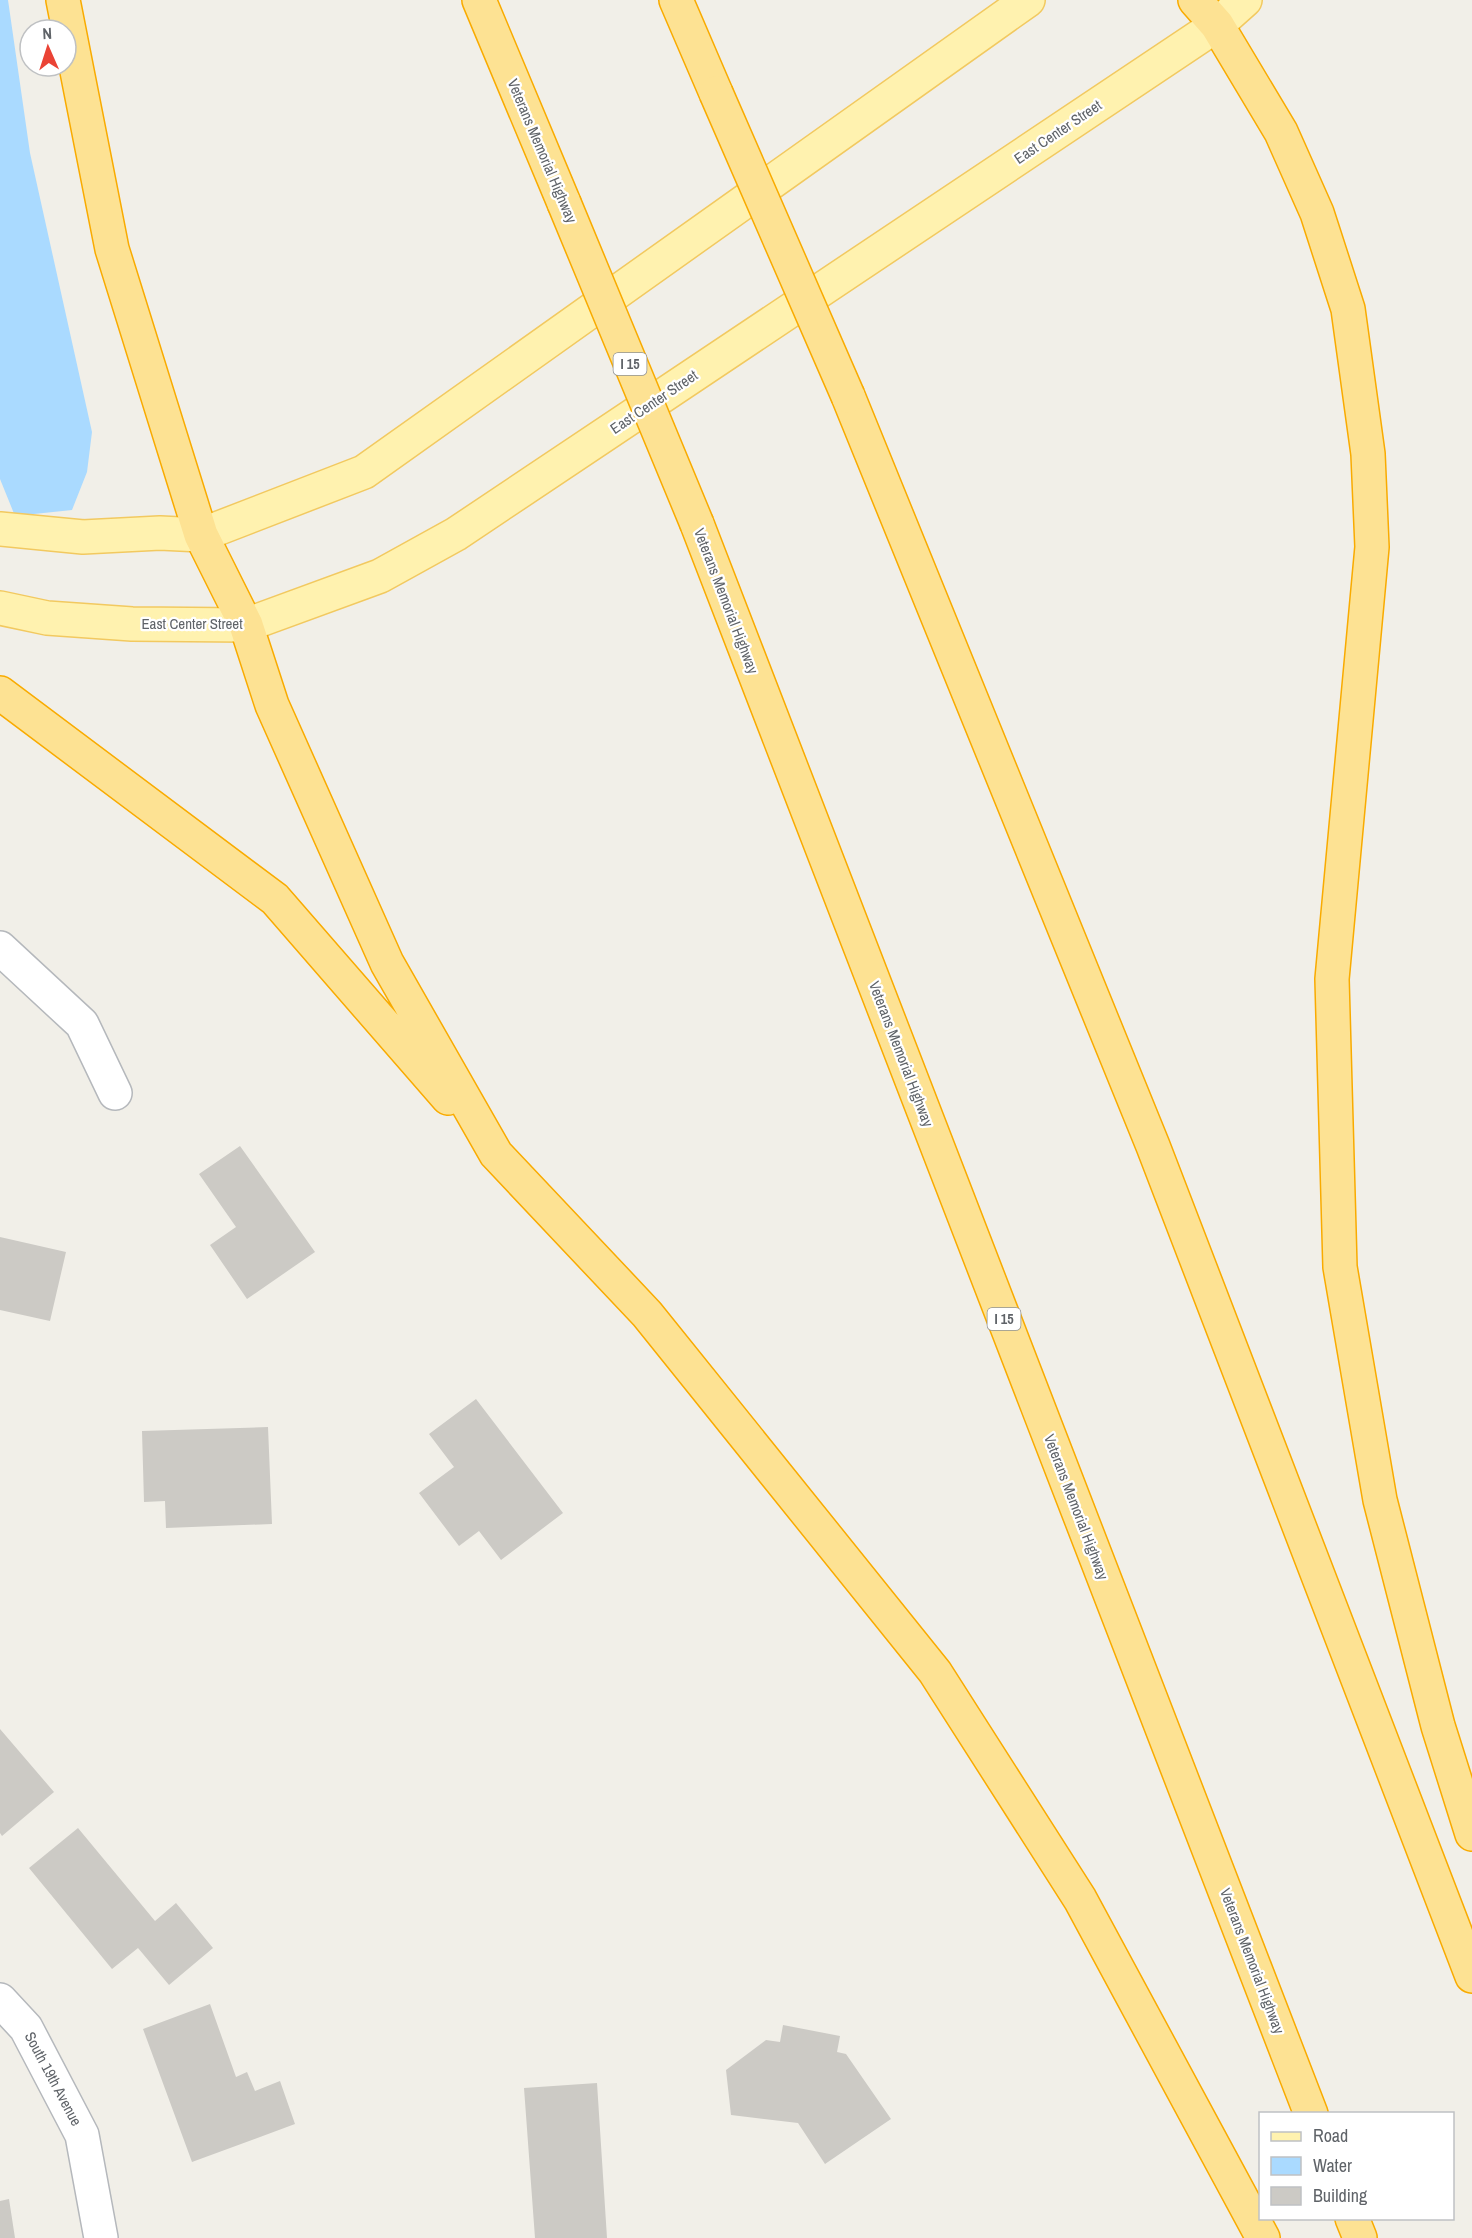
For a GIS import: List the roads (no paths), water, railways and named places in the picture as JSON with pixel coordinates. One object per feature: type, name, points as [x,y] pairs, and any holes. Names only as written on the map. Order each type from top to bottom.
[{"type":"highway","points":[[63,0],[112,249],[201,535],[246,626],[272,705],[387,963],[496,1154]]},
{"type":"highway","name":"Veterans Memorial Highway","points":[[478,0],[697,524],[1310,2112]]},
{"type":"highway","points":[[676,0],[848,396],[1153,1146],[1472,1976]]},
{"type":"highway","points":[[1195,0],[1217,25],[1286,142],[1317,213],[1349,320],[1368,454],[1372,547],[1332,979],[1340,1267],[1380,1500],[1438,1726],[1472,1834]]},
{"type":"highway","points":[[0,693],[275,899],[496,1154],[647,1314],[935,1672],[1080,1899],[1263,2238]]},
{"type":"highway","points":[[1353,2220],[1360,2238]]},
{"type":"main road","points":[[0,529],[83,537],[160,532],[201,535],[364,472],[1028,0]]},
{"type":"main road","name":"East Center Street","points":[[0,608],[47,618],[132,624],[246,626],[380,576],[456,534],[1217,25],[1245,0]]},
{"type":"street","points":[[0,948],[82,1023],[115,1093]]},
{"type":"street","name":"South 19th Avenue","points":[[0,2000],[26,2028],[82,2135],[101,2238]]},
{"type":"water","points":[[0,0],[8,0],[30,153],[92,432],[87,472],[72,510],[15,516],[0,479]]}]
